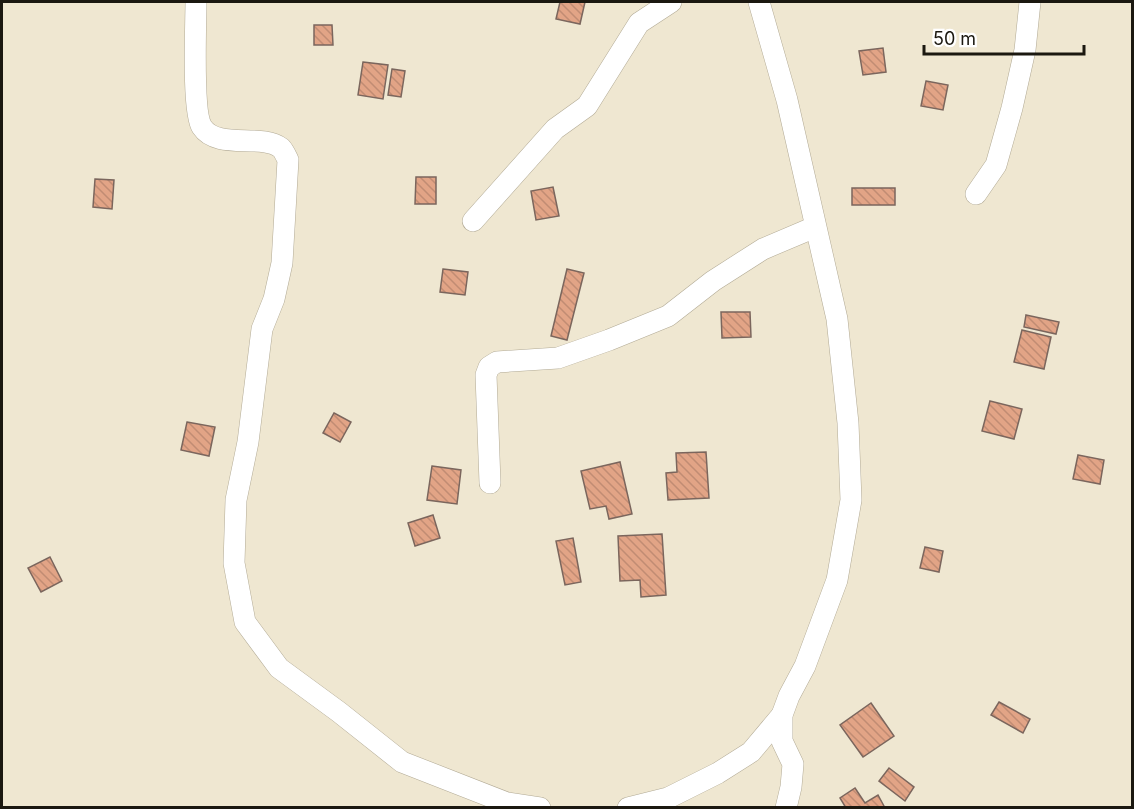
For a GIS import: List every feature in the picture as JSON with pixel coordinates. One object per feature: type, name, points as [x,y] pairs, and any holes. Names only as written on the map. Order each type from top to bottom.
[{"type":"street","points":[[196,2],[196,104],[200,125],[207,133],[218,138],[273,144],[283,149],[288,160],[282,263],[274,299],[262,329],[248,442],[236,500],[234,563],[245,622],[279,668],[402,762],[507,803],[540,807]]},
{"type":"street","points":[[473,221],[555,129],[587,106],[639,23],[671,2]]},
{"type":"street","points":[[628,807],[668,798],[718,773],[752,752],[782,715],[805,666],[837,580],[851,500],[848,423],[837,319],[787,100],[759,2]]},
{"type":"street","points":[[976,194],[996,165],[1025,50],[1030,2]]},
{"type":"street","points":[[490,483],[486,375],[489,367],[497,362],[558,358],[668,316],[713,281],[764,249],[815,227]]},
{"type":"street","points":[[782,715],[782,741],[793,764],[786,807]]},
{"type":"building","points":[[560,2],[585,2],[580,24],[556,19]]},
{"type":"building","points":[[314,25],[332,25],[333,45],[314,45]]},
{"type":"building","points":[[883,48],[886,72],[863,75],[859,51]]},
{"type":"building","points":[[363,62],[388,65],[383,99],[358,95]]},
{"type":"building","points":[[392,69],[405,71],[401,97],[388,95]]},
{"type":"building","points":[[926,81],[948,85],[943,110],[921,106]]},
{"type":"building","points":[[416,177],[436,177],[436,204],[415,204]]},
{"type":"building","points":[[95,179],[114,180],[112,209],[93,207]]},
{"type":"building","points":[[553,187],[559,216],[536,220],[531,191]]},
{"type":"building","points":[[852,188],[895,188],[895,205],[852,205]]},
{"type":"building","points":[[443,269],[468,272],[465,295],[440,292]]},
{"type":"building","points":[[567,269],[584,273],[567,340],[551,336]]},
{"type":"building","points":[[721,312],[750,312],[751,337],[722,338]]},
{"type":"building","points":[[1026,315],[1059,322],[1056,334],[1024,327]]},
{"type":"building","points":[[1022,330],[1051,337],[1044,369],[1014,362]]},
{"type":"building","points":[[990,401],[1022,409],[1014,439],[982,431]]},
{"type":"building","points":[[334,413],[351,422],[340,442],[323,433]]},
{"type":"building","points":[[187,422],[215,427],[209,456],[181,450]]},
{"type":"building","points":[[706,452],[709,498],[668,500],[666,473],[677,472],[676,453]]},
{"type":"building","points":[[1078,455],[1104,460],[1100,484],[1073,479]]},
{"type":"building","points":[[620,462],[632,514],[609,519],[606,506],[590,509],[581,471]]},
{"type":"building","points":[[432,466],[461,470],[457,504],[427,500]]},
{"type":"building","points":[[433,515],[440,538],[415,546],[408,523]]},
{"type":"building","points":[[662,534],[666,595],[641,597],[640,580],[620,581],[618,536]]},
{"type":"building","points":[[573,538],[581,582],[565,585],[556,541]]},
{"type":"building","points":[[925,547],[943,551],[939,572],[920,568]]},
{"type":"building","points":[[50,557],[62,581],[41,592],[28,568]]},
{"type":"building","points":[[999,702],[1030,719],[1023,733],[991,715]]},
{"type":"building","points":[[871,703],[894,736],[863,757],[840,725]]},
{"type":"building","points":[[889,768],[914,787],[905,801],[879,781]]},
{"type":"building","points":[[855,788],[865,803],[878,795],[885,808],[846,808],[840,798]]}]
